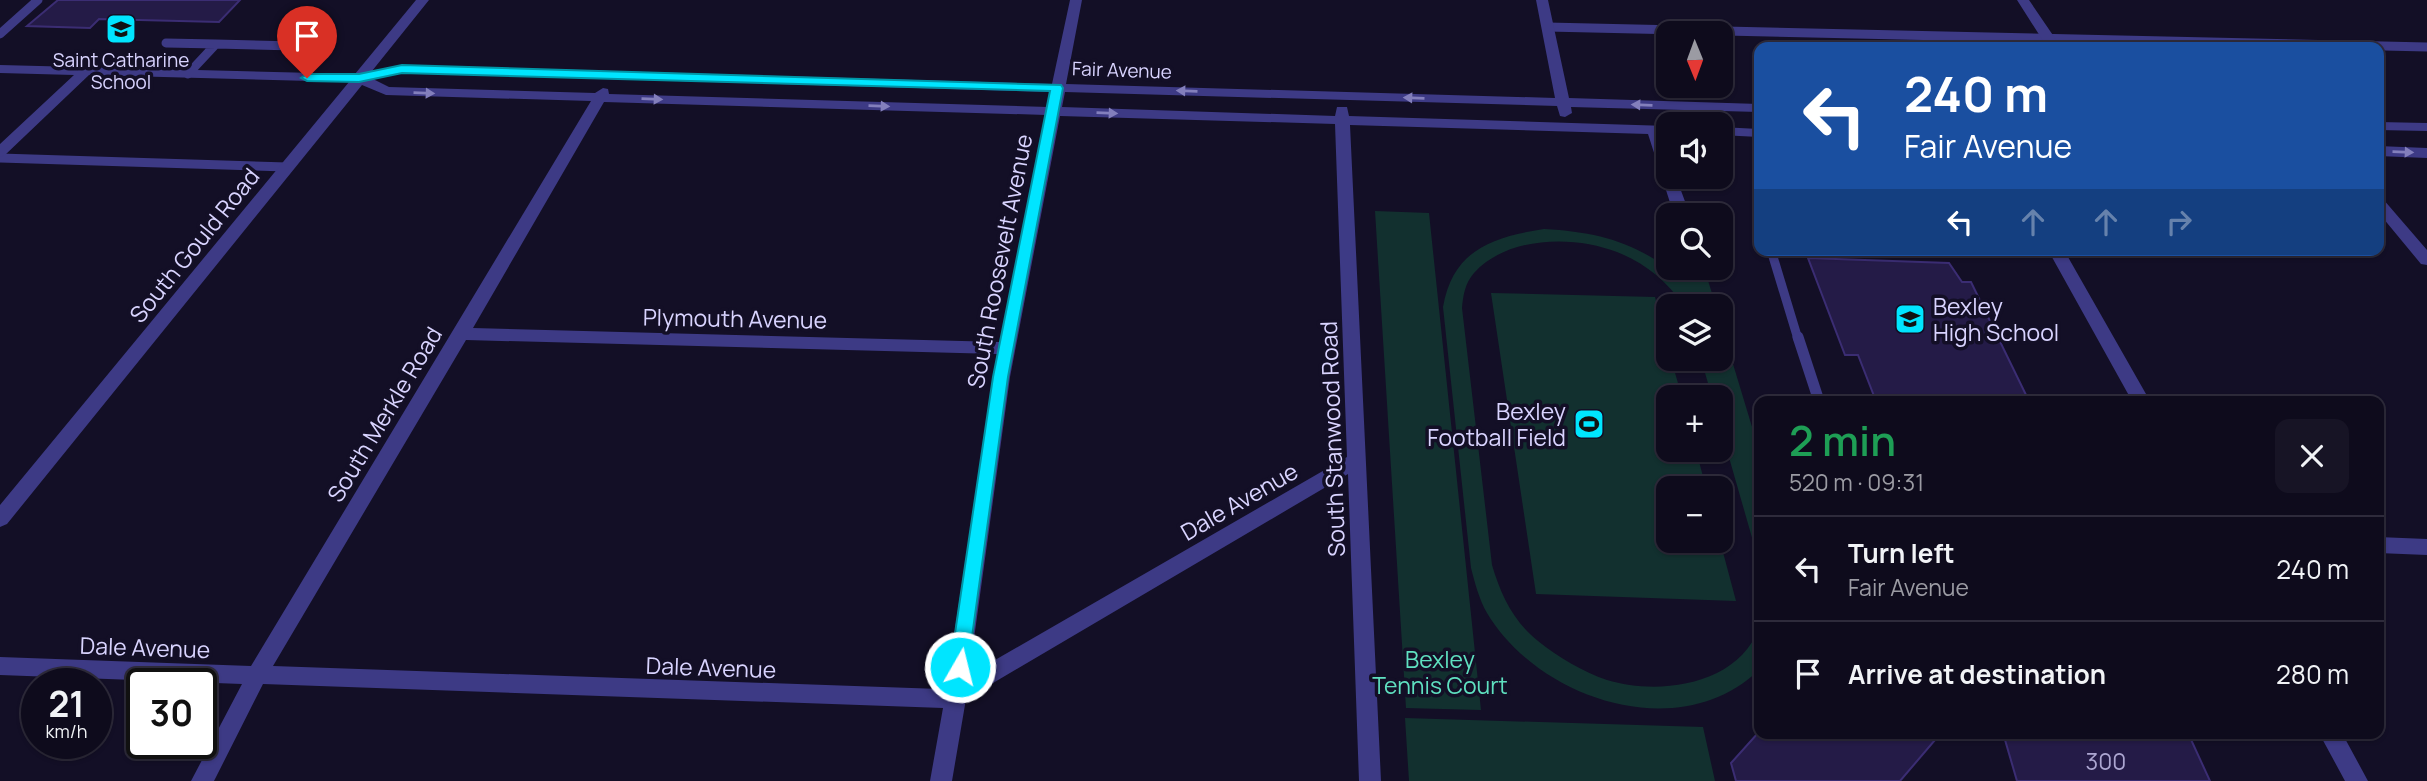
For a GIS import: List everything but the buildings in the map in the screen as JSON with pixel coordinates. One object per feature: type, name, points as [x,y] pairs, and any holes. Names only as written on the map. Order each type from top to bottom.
[{"type":"street","name":"South Gould Road","points":[[0,519],[422,0]]},
{"type":"street","name":"South Roosevelt Avenue","points":[[941,781],[956,694],[1000,377],[1076,0]]},
{"type":"street","points":[[1542,0],[1568,127]]},
{"type":"street","points":[[2023,0],[2050,42]]},
{"type":"street","name":"Fair Avenue","points":[[0,69],[359,78],[402,69],[1754,108]]},
{"type":"street","points":[[0,155],[85,72]]},
{"type":"street","name":"South Merkle Road","points":[[202,781],[257,675],[613,75]]},
{"type":"street","name":"Fair Avenue","points":[[359,78],[386,92],[1656,130]]},
{"type":"street","name":"South Stanwood Road","points":[[1342,96],[1370,781]]},
{"type":"street","points":[[2384,126],[2427,127]]},
{"type":"street","points":[[1733,132],[1754,133]]},
{"type":"street","points":[[2384,151],[2427,153]]},
{"type":"street","points":[[2384,209],[2427,260]]},
{"type":"street","points":[[2059,256],[2138,396]]},
{"type":"street","name":"Plymouth Avenue","points":[[461,334],[1007,348]]},
{"type":"street","name":"Dale Avenue","points":[[0,666],[940,699],[956,694],[1357,460]]},
{"type":"street","points":[[2384,545],[2427,547]]},
{"type":"street","points":[[2333,739],[2357,781]]},
{"type":"lane","points":[[0,34],[38,0]]},
{"type":"lane","points":[[1547,27],[2020,42]]},
{"type":"lane","points":[[166,43],[296,46]]},
{"type":"lane","points":[[188,74],[216,44]]},
{"type":"lane","points":[[2384,47],[2427,47]]},
{"type":"lane","points":[[0,155],[287,167]]},
{"type":"lane","points":[[1772,256],[1817,396]]},
{"type":"green space","name":"Bexley Tennis Court","points":[[1375,211],[1429,213],[1481,710],[1406,708]]},
{"type":"green space","points":[[1544,229],[1599,236],[1631,247],[1656,261],[1656,275],[1617,252],[1562,241],[1542,242],[1504,252],[1488,261],[1471,277],[1465,290],[1462,308],[1492,565],[1499,587],[1522,625],[1546,647],[1589,673],[1628,685],[1672,686],[1715,674],[1734,662],[1749,647],[1754,638],[1754,674],[1727,693],[1690,705],[1652,708],[1613,703],[1575,689],[1540,669],[1510,644],[1487,613],[1479,597],[1471,568],[1443,307],[1448,288],[1466,259],[1492,242]]},
{"type":"green space","points":[[1708,280],[1712,294],[1674,294],[1663,281]]},
{"type":"green space","name":"Bexley Football Field","points":[[1491,293],[1655,297],[1656,371],[1674,371],[1679,385],[1656,385],[1656,462],[1699,462],[1703,476],[1656,476],[1656,553],[1723,553],[1736,601],[1536,594]]},
{"type":"green space","points":[[1733,364],[1754,433],[1754,545],[1730,462],[1733,462],[1733,385],[1709,385],[1704,371],[1733,371]]},
{"type":"green space","points":[[1405,718],[1703,727],[1715,781],[1409,781]]},
{"type":"place","name":"Saint Catharine School","points":[[121,29]]},
{"type":"place","name":"Bexley High School","points":[[1910,319]]},
{"type":"place","name":"Bexley Football Field","points":[[1589,424]]},
{"type":"route","points":[[307,78],[359,78],[402,69],[1057,88],[1000,377],[960,667]]}]
